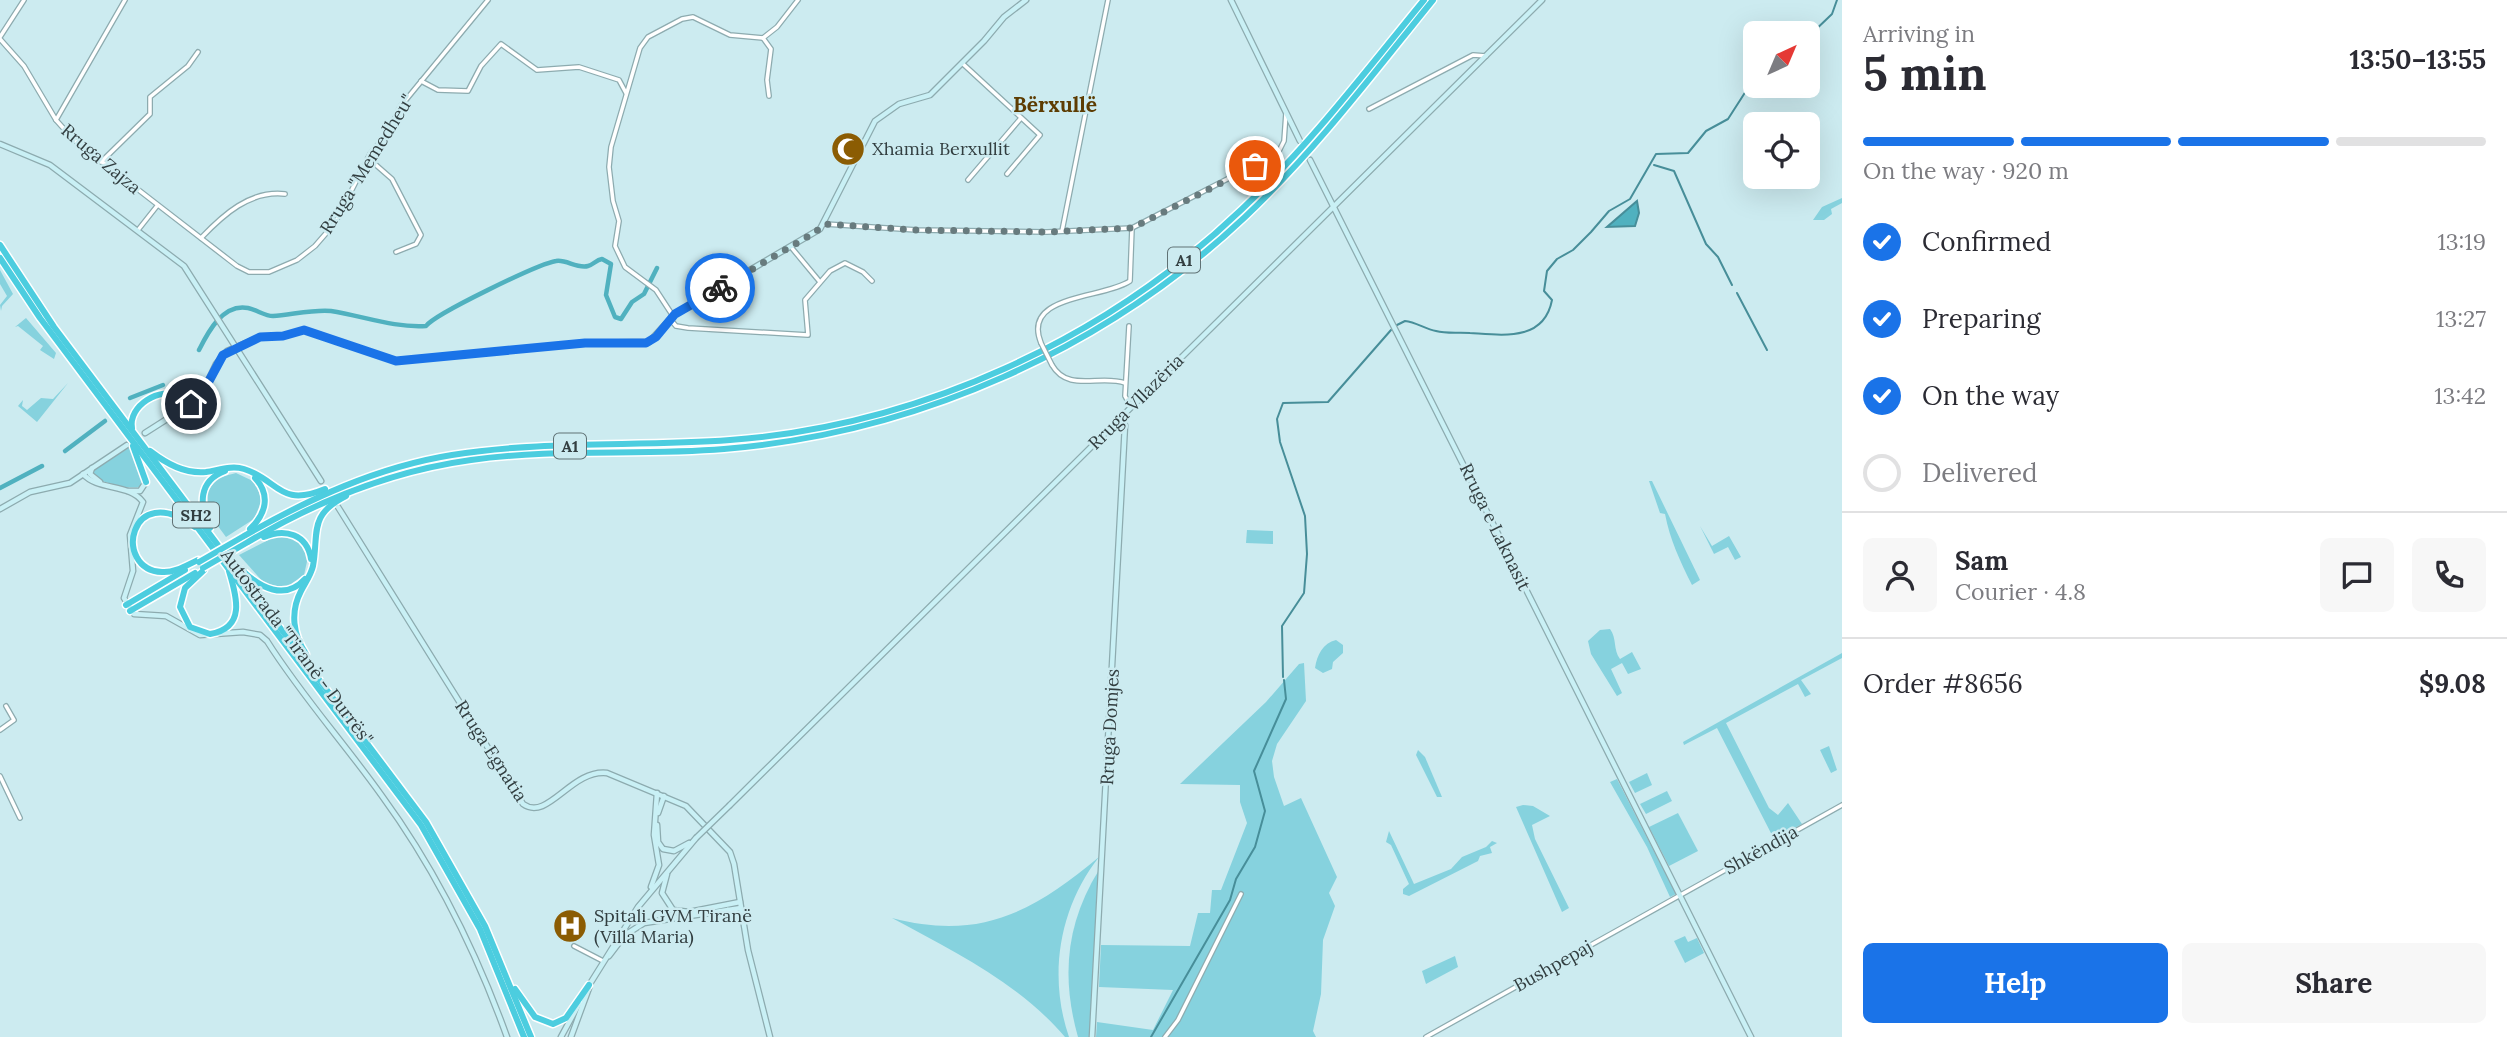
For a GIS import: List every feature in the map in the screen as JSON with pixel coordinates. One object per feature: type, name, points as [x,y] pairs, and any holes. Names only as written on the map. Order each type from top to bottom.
[{"type":"highway","name":"A1","points":[[201,565],[246,539],[337,496],[404,469],[485,451],[678,444],[796,432],[919,401],[1017,363],[1120,305],[1166,273],[1225,225],[1304,146],[1424,0]]},
{"type":"highway","name":"A1","points":[[418,466],[505,456],[744,447],[856,429],[970,391],[1071,343],[1177,275],[1244,219],[1308,153],[1433,0]]},
{"type":"highway","name":"Autostrada \"Tiranë - Durrës\"","points":[[0,245],[36,302],[215,538],[229,563],[421,825],[480,929],[524,1037]]},
{"type":"highway","name":"Autostrada \"Tiranë - Durrës\"","points":[[0,258],[36,312],[202,533],[229,563],[395,776],[438,841],[474,904],[511,984],[531,1037]]},
{"type":"highway","points":[[136,436],[131,417],[142,404],[171,393],[180,396],[188,406]]},
{"type":"highway","points":[[116,417],[140,459],[146,482]]},
{"type":"highway","points":[[141,443],[179,468],[198,472],[243,469],[276,490],[294,495],[318,492],[418,466]]},
{"type":"highway","points":[[338,702],[302,648],[294,620],[296,603],[312,570],[316,526],[322,514],[335,502],[404,469]]},
{"type":"highway","points":[[215,538],[205,516],[202,496],[212,477],[228,470],[251,475],[264,493],[263,513],[246,539]]},
{"type":"highway","points":[[201,565],[170,572],[152,570],[137,557],[132,540],[141,519],[158,512],[179,516],[202,533]]},
{"type":"highway","points":[[229,563],[259,584],[275,591],[295,588],[307,576],[311,565],[309,551],[295,535],[275,533],[246,539]]},
{"type":"highway","points":[[201,565],[185,588],[180,607],[190,627],[199,632],[215,633],[229,626],[237,612],[237,595],[229,563]]},
{"type":"highway","points":[[128,608],[201,565]]},
{"type":"highway","points":[[511,984],[535,1017],[549,1024],[566,1018],[589,985]]},
{"type":"main road","points":[[145,433],[202,394],[219,359],[237,346],[260,337],[283,336],[304,330],[379,358],[401,361],[585,343],[646,343],[656,337],[671,317],[791,247],[825,224],[875,121],[898,104],[930,95],[1004,17],[1026,0]]},
{"type":"main road","points":[[1231,0],[1300,141]]},
{"type":"main road","name":"Rruga Vllazëria","points":[[647,895],[694,840],[1542,0]]},
{"type":"main road","points":[[0,144],[50,165],[184,266],[213,307],[321,481]]},
{"type":"main road","name":"Rruga e Laknasit","points":[[1310,160],[1388,320],[1751,1037]]},
{"type":"main road","name":"Rruga Domjes","points":[[1092,1037],[1125,425],[1120,418]]},
{"type":"main road","points":[[71,483],[127,445]]},
{"type":"main road","points":[[92,467],[92,477],[142,499],[143,506]]},
{"type":"main road","points":[[83,474],[95,483]]},
{"type":"main road","points":[[123,489],[140,491],[146,482]]},
{"type":"main road","points":[[146,482],[143,506],[130,535],[133,572],[124,598],[128,608],[138,615],[166,616],[205,636],[243,632],[264,638],[384,797],[426,862],[469,942],[508,1037]]},
{"type":"main road","points":[[0,509],[30,492],[71,483],[104,483]]},
{"type":"main road","name":"Rruga Egnatia","points":[[338,507],[523,804],[529,809],[541,808],[580,778],[596,772],[616,776],[680,803],[694,813],[726,847],[734,864],[743,921],[770,1037]]},
{"type":"main road","points":[[656,793],[661,847],[672,851],[694,840]]},
{"type":"main road","points":[[561,1037],[603,961],[647,895],[659,865],[654,835],[664,796]]},
{"type":"main road","points":[[659,808],[680,803]]},
{"type":"main road","points":[[670,867],[662,892],[673,910],[689,912],[741,905]]},
{"type":"main road","points":[[603,961],[625,935],[644,923],[726,907],[738,888]]},
{"type":"main road","points":[[726,907],[743,921]]},
{"type":"main road","points":[[571,1037],[589,985]]},
{"type":"street","points":[[0,38],[24,0]]},
{"type":"street","points":[[56,120],[125,0]]},
{"type":"street","name":"Rruga \"Memedheu\"","points":[[297,260],[315,246],[335,223],[368,158],[388,132],[400,107],[488,0]]},
{"type":"street","points":[[798,0],[777,27],[763,38],[730,34],[693,17],[682,19],[643,42],[611,146],[609,167],[613,201],[619,221],[615,246],[625,267],[656,290],[676,326],[688,328],[808,335],[803,305],[820,282],[845,263],[863,272],[872,281]]},
{"type":"street","points":[[1062,231],[1108,0]]},
{"type":"street","name":"Rruga Zajza","points":[[0,38],[24,66],[56,120],[101,162],[237,267],[248,272],[269,272],[297,260]]},
{"type":"street","points":[[763,38],[771,49],[767,80],[769,96]]},
{"type":"street","points":[[421,81],[438,90],[468,91],[481,66],[501,44],[537,70],[583,68],[619,80],[627,94]]},
{"type":"street","points":[[101,162],[150,114],[150,97],[188,66],[198,52]]},
{"type":"street","points":[[1369,109],[1474,55],[1486,56]]},
{"type":"street","points":[[962,63],[1041,135],[1007,174]]},
{"type":"street","points":[[825,224],[916,230],[1062,231],[1132,228],[1278,153],[1284,141],[1286,113]]},
{"type":"street","points":[[968,180],[1021,118]]},
{"type":"street","points":[[368,158],[392,179],[421,235],[416,244],[396,252]]},
{"type":"street","points":[[201,238],[234,207],[272,193],[285,194]]},
{"type":"street","points":[[138,230],[157,206]]},
{"type":"street","points":[[1125,383],[1111,379],[1071,381],[1060,376],[1041,343],[1037,326],[1050,307],[1104,292],[1130,281],[1132,228]]},
{"type":"street","points":[[791,247],[820,282]]},
{"type":"street","points":[[1129,326],[1125,383],[1126,401],[1130,407]]},
{"type":"street","points":[[0,730],[14,720],[6,706]]},
{"type":"street","points":[[0,776],[20,818]]},
{"type":"street","name":"Shkëndija","points":[[1680,895],[1842,805]]},
{"type":"street","points":[[1165,1037],[1178,1020],[1241,894]]},
{"type":"street","name":"Bushpepaj","points":[[1426,1037],[1680,895]]},
{"type":"street","points":[[574,946],[603,961]]},
{"type":"shaded area","points":[[1842,198],[1842,203],[1831,209],[1832,214],[1824,220],[1813,220],[1822,207]]},
{"type":"shaded area","points":[[1637,201],[1639,213],[1635,226],[1607,227]]},
{"type":"shaded area","points":[[0,270],[13,294],[1,311],[0,305],[7,296],[0,284]]},
{"type":"shaded area","points":[[26,318],[56,353],[54,359],[40,350],[43,346],[18,326],[15,327]]},
{"type":"shaded area","points":[[68,383],[37,422],[18,406],[23,400],[22,406],[27,410],[41,398],[53,399]]},
{"type":"shaded area","points":[[130,447],[144,485],[134,488],[118,486],[93,476],[94,469]]},
{"type":"shaded area","points":[[236,473],[255,482],[262,500],[254,519],[226,537],[209,514],[207,492],[217,478]]},
{"type":"shaded area","points":[[1649,481],[1652,481],[1700,580],[1692,585],[1676,550],[1665,514],[1660,513]]},
{"type":"shaded area","points":[[1700,526],[1712,546],[1729,536],[1741,557],[1735,560],[1728,547],[1714,554]]},
{"type":"shaded area","points":[[1247,530],[1273,531],[1273,544],[1246,543]]},
{"type":"shaded area","points":[[278,535],[299,540],[308,557],[304,575],[285,588],[264,583],[239,555]]},
{"type":"shaded area","points":[[1610,629],[1620,659],[1632,652],[1641,669],[1628,674],[1622,663],[1611,669],[1622,693],[1617,696],[1591,654],[1588,641],[1600,630]]},
{"type":"shaded area","points":[[1336,640],[1343,645],[1343,653],[1333,662],[1332,669],[1323,673],[1315,668],[1317,659],[1324,647]]},
{"type":"shaded area","points":[[1842,653],[1842,658],[1801,680],[1811,694],[1805,697],[1798,684],[1726,723],[1769,808],[1778,815],[1788,803],[1802,824],[1774,839],[1717,728],[1684,745],[1683,742]]},
{"type":"shaded area","points":[[1304,663],[1306,701],[1277,744],[1272,761],[1274,777],[1284,806],[1301,798],[1337,877],[1329,893],[1335,906],[1323,940],[1321,994],[1313,1031],[1316,1037],[1096,1037],[1097,1022],[1153,1030],[1173,990],[1099,987],[1101,945],[1190,946],[1198,913],[1210,913],[1212,890],[1221,890],[1247,823],[1240,802],[1240,785],[1180,784],[1266,702],[1299,664]]},
{"type":"shaded area","points":[[1829,746],[1837,770],[1831,773],[1820,750]]},
{"type":"shaded area","points":[[1418,750],[1425,757],[1442,797],[1437,797],[1416,755]]},
{"type":"shaded area","points":[[1647,773],[1652,785],[1635,793],[1629,782]]},
{"type":"shaded area","points":[[1617,779],[1676,894],[1670,897],[1647,847],[1610,782]]},
{"type":"shaded area","points":[[1667,791],[1672,801],[1646,814],[1640,804]]},
{"type":"shaded area","points":[[1533,806],[1550,816],[1532,825],[1535,839],[1569,908],[1562,912],[1516,807]]},
{"type":"shaded area","points":[[1678,813],[1698,851],[1669,866],[1649,827]]},
{"type":"shaded area","points":[[1389,831],[1414,884],[1451,869],[1462,857],[1486,847],[1492,841],[1497,843],[1490,847],[1492,853],[1480,856],[1478,861],[1409,896],[1403,894],[1403,889],[1409,884],[1391,845],[1386,842]]},
{"type":"shaded area","points":[[1099,857],[1074,898],[1061,943],[1059,990],[1069,1037],[1065,1037],[1027,1000],[1006,984],[892,918],[952,926],[1004,917],[1051,893]]},
{"type":"shaded area","points":[[1099,870],[1090,1037],[1078,1037],[1069,993],[1070,951],[1079,910]]},
{"type":"shaded area","points":[[1685,936],[1688,942],[1697,938],[1704,953],[1685,963],[1674,941]]},
{"type":"shaded area","points":[[1455,956],[1458,967],[1426,984],[1422,971]]},
{"type":"waterway","points":[[1820,26],[1832,14],[1837,0]]},
{"type":"waterway","points":[[1395,326],[1405,321],[1440,332],[1495,335],[1508,335],[1531,329],[1547,314],[1552,300],[1544,291],[1547,271],[1557,259],[1573,250],[1609,211],[1630,199],[1656,154],[1688,153],[1706,131],[1728,119],[1743,96]]},
{"type":"waterway","points":[[1654,165],[1674,171],[1706,244],[1718,257],[1732,285]]},
{"type":"waterway","points":[[199,350],[218,320],[224,314],[239,308],[273,316],[331,311],[390,323],[426,326],[488,290],[556,261],[584,267],[602,259],[611,264],[606,295],[615,317],[621,319],[632,302],[644,294],[657,268]]},
{"type":"waterway","points":[[1737,293],[1767,350]]},
{"type":"waterway","points":[[1283,677],[1282,626],[1304,593],[1307,554],[1305,516],[1280,442],[1277,419],[1283,403],[1328,402],[1391,330]]},
{"type":"waterway","points":[[130,398],[163,385]]},
{"type":"waterway","points":[[65,451],[105,421]]},
{"type":"waterway","points":[[0,488],[42,466]]},
{"type":"waterway","points":[[1151,1037],[1230,900],[1236,879],[1255,847],[1265,811],[1254,771],[1286,699],[1284,680]]},
{"type":"way so far","points":[[720,288],[825,224],[916,230],[1047,232],[1132,228],[1255,166]]},
{"type":"place","name":"Xhamia Berxullit","points":[[848,149]]},
{"type":"place","name":"Spitali GVM Tiranë (Villa Maria)","points":[[570,926]]},
{"type":"district","name":"Bërxullë","points":[[1055,105]]},
{"type":"route","points":[[191,404],[202,394],[214,367],[223,355],[230,349],[264,336],[278,337],[297,330],[307,330],[330,341],[396,361],[585,343],[646,343],[656,337],[675,314],[720,288]]}]
